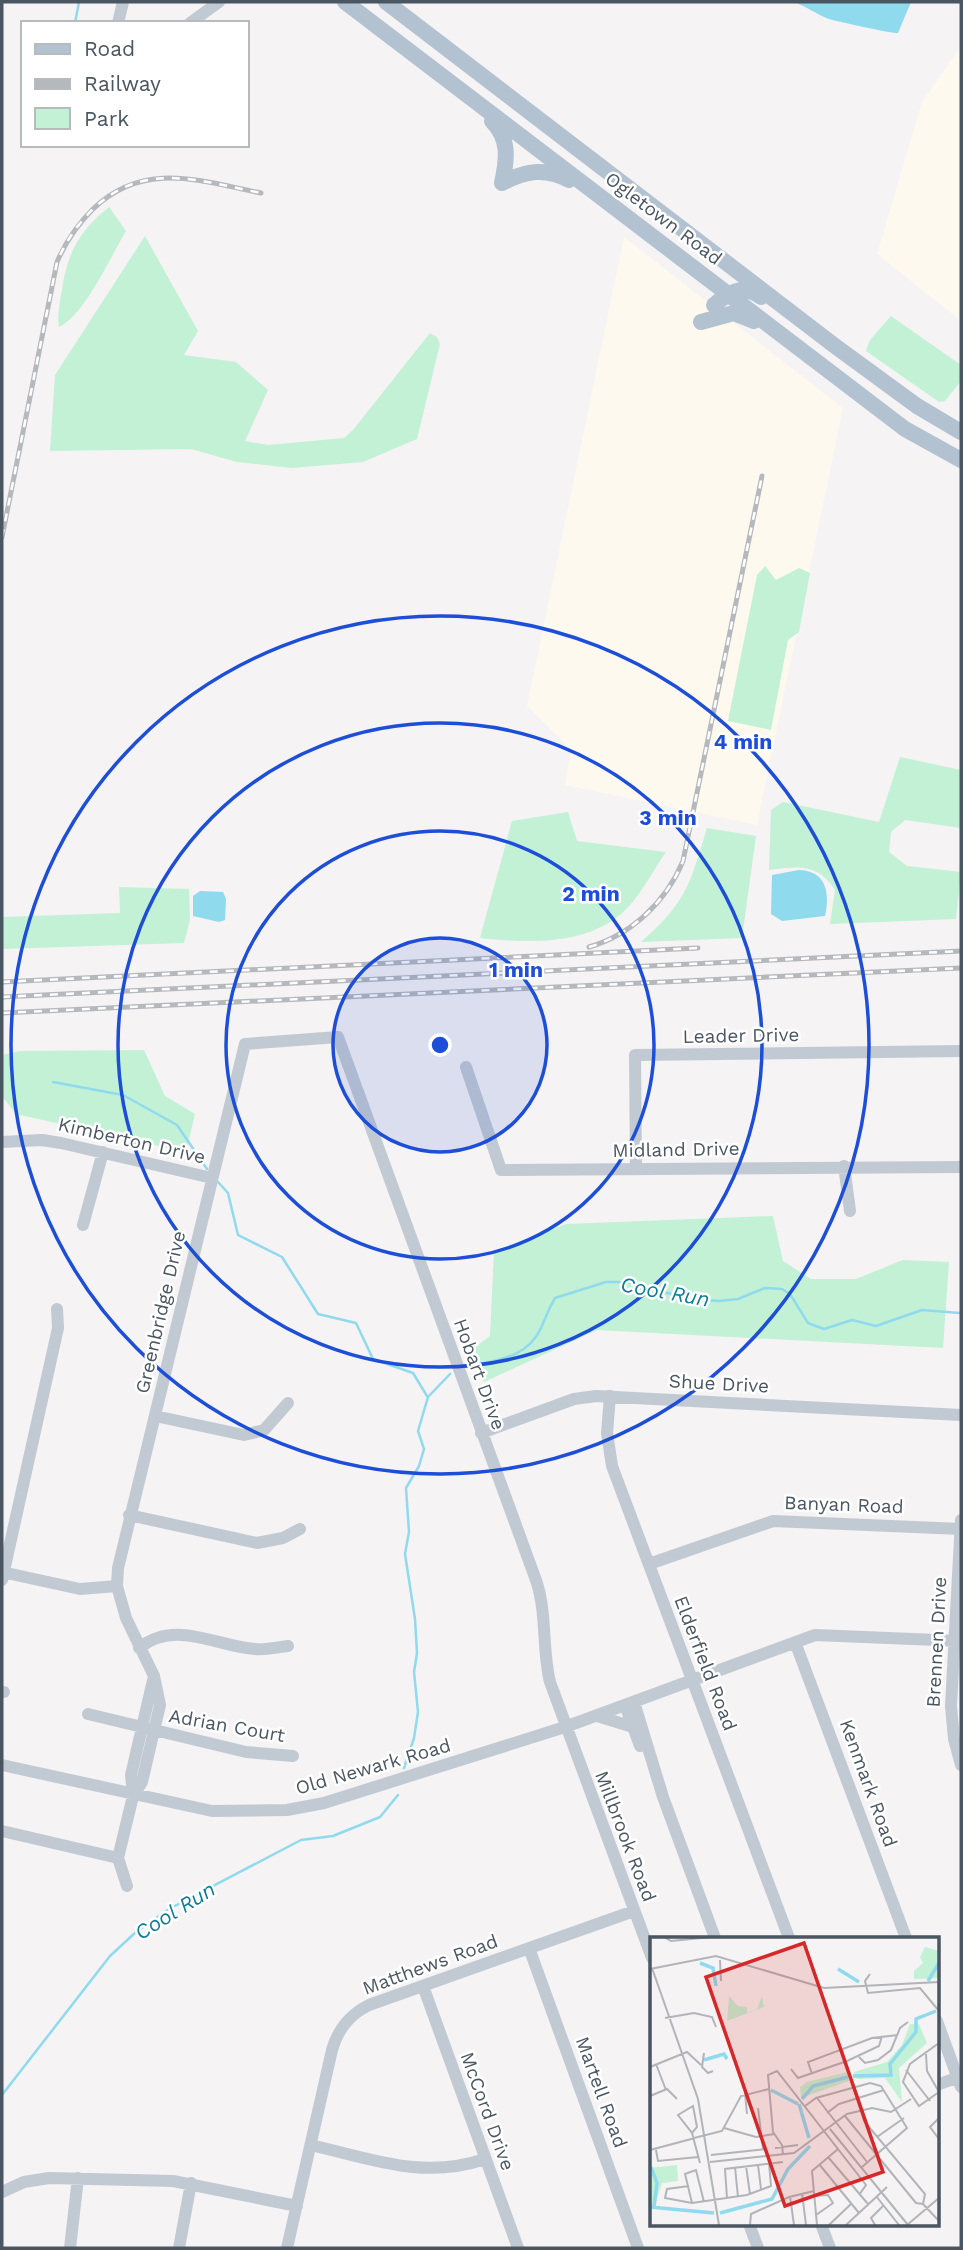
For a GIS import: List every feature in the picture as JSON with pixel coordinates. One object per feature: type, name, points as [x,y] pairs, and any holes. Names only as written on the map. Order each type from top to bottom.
[{"type":"main road","name":"Ogletown Road","points":[[345,2],[905,429],[961,460]]},
{"type":"main road","name":"Ogletown Road","points":[[387,2],[835,346],[917,405],[961,432]]},
{"type":"main road","points":[[478,103],[504,138],[506,167],[502,183],[519,174],[543,171],[557,173],[592,190]]},
{"type":"main road","points":[[714,305],[727,293],[738,290],[757,293],[806,332],[835,346]]},
{"type":"main road","points":[[701,322],[734,313],[745,315],[789,340]]},
{"type":"street","points":[[118,21],[123,2]]},
{"type":"street","points":[[193,21],[219,2]]},
{"type":"street","name":"Greenbridge Drive","points":[[118,1858],[133,1796],[142,1782],[148,1730],[160,1705],[154,1676],[139,1648],[117,1586],[129,1515],[245,1044],[338,1037]]},
{"type":"street","name":"Hobart Drive","points":[[338,1037],[542,1598],[545,1662],[565,1727]]},
{"type":"street","name":"Leader Drive","points":[[636,1169],[635,1055],[961,1051]]},
{"type":"street","name":"Midland Drive","points":[[466,1067],[501,1170],[961,1167]]},
{"type":"street","name":"Kimberton Drive","points":[[2,1142],[42,1140],[212,1178]]},
{"type":"street","points":[[83,1226],[103,1152]]},
{"type":"street","points":[[844,1166],[850,1211]]},
{"type":"street","points":[[57,1309],[58,1328],[2,1575],[80,1589],[117,1586]]},
{"type":"street","name":"Shue Drive","points":[[481,1433],[574,1399],[610,1396],[961,1415]]},
{"type":"street","name":"Elderfield Road","points":[[610,1396],[607,1433],[612,1466],[789,1937]]},
{"type":"street","points":[[155,1416],[244,1435],[264,1430],[288,1403]]},
{"type":"street","points":[[129,1515],[257,1543],[283,1538],[300,1530]]},
{"type":"street","name":"Banyan Road","points":[[649,1564],[761,1523],[782,1520],[961,1529]]},
{"type":"street","name":"Brennen Drive","points":[[961,1520],[958,1641],[952,1722],[961,1765]]},
{"type":"street","name":"Old Newark Road","points":[[2,1765],[133,1796],[212,1811],[287,1810],[324,1803],[565,1727],[825,1633],[958,1641]]},
{"type":"street","points":[[139,1648],[149,1640],[174,1634],[255,1649],[288,1646]]},
{"type":"street","name":"Kenmark Road","points":[[795,1642],[906,1937]]},
{"type":"street","points":[[630,1704],[633,1727],[663,1797]]},
{"type":"street","points":[[630,1704],[715,1937]]},
{"type":"street","name":"Adrian Court","points":[[88,1714],[246,1752],[293,1756]]},
{"type":"street","points":[[597,1716],[633,1727]]},
{"type":"street","name":"Millbrook Road","points":[[565,1727],[650,1953]]},
{"type":"street","points":[[2,1831],[118,1858],[127,1886]]},
{"type":"street","name":"Matthews Road","points":[[287,2248],[332,2050],[342,2026],[353,2014],[369,2005],[634,1911]]},
{"type":"street","name":"Martell Road","points":[[529,1948],[638,2248]]},
{"type":"street","name":"McCord Drive","points":[[423,1986],[518,2248]]},
{"type":"street","points":[[939,2026],[960,2080],[939,2085]]},
{"type":"street","points":[[311,2145],[430,2170],[461,2167],[485,2159]]},
{"type":"street","points":[[70,2248],[78,2178]]},
{"type":"street","points":[[2,2192],[38,2179],[191,2183],[297,2206]]},
{"type":"street","points":[[178,2248],[191,2183]]},
{"type":"street","points":[[750,2226],[758,2248]]},
{"type":"street","points":[[822,2226],[830,2248]]},
{"type":"shaded area","points":[[961,46],[961,321],[877,254],[922,102]]},
{"type":"shaded area","points":[[624,237],[843,408],[757,825],[565,785],[571,750],[527,706]]},
{"type":"green space","points":[[109,207],[126,231],[78,311],[59,327],[62,289],[76,243]]},
{"type":"green space","points":[[145,236],[198,331],[184,355],[236,362],[268,390],[245,441],[268,445],[344,438],[430,333],[437,337],[440,344],[417,439],[363,462],[292,468],[237,462],[191,449],[50,451],[55,375]]},
{"type":"green space","points":[[891,316],[961,365],[961,381],[945,401],[939,402],[866,351],[870,340]]},
{"type":"green space","points":[[765,566],[776,580],[799,568],[810,573],[799,632],[788,640],[771,730],[728,721],[757,575]]},
{"type":"green space","points":[[900,757],[961,770],[961,828],[905,820],[891,832],[889,852],[907,866],[961,872],[956,919],[830,924],[835,890],[822,875],[798,867],[769,870],[771,810],[783,802],[879,822]]},
{"type":"green space","points":[[568,812],[577,841],[666,852],[634,901],[621,914],[589,932],[554,940],[480,938],[512,821]]},
{"type":"green space","points":[[707,828],[756,836],[742,938],[641,942],[668,915],[685,891]]},
{"type":"green space","points":[[119,887],[189,889],[190,920],[184,943],[2,949],[2,917],[120,913]]},
{"type":"green space","points":[[144,1050],[165,1096],[195,1114],[186,1152],[16,1114],[2,1096],[2,1055],[20,1051]]},
{"type":"green space","points":[[773,1216],[783,1261],[811,1279],[856,1279],[903,1260],[949,1262],[943,1348],[597,1330],[484,1382],[471,1350],[490,1336],[494,1251],[566,1224]]},
{"type":"water","points":[[794,2],[911,2],[898,33],[829,19]]},
{"type":"water","points":[[808,871],[821,879],[827,900],[825,916],[782,921],[771,914],[772,875]]},
{"type":"water","points":[[200,891],[223,892],[226,899],[225,920],[219,922],[193,916],[193,896]]},
{"type":"waterway","points":[[75,21],[79,2]]},
{"type":"waterway","points":[[53,1082],[123,1095],[177,1125],[207,1169]]},
{"type":"waterway","points":[[218,1182],[228,1193],[238,1235],[282,1257],[318,1314],[356,1323],[373,1359],[413,1373],[427,1396]]},
{"type":"waterway","name":"Cool Run","points":[[466,1367],[499,1360],[519,1352],[535,1338],[555,1298],[606,1282],[627,1282],[690,1299],[719,1301],[738,1299],[765,1288],[782,1289],[790,1294],[808,1323],[824,1329],[852,1320],[876,1326],[922,1310],[960,1313]]},
{"type":"waterway","name":"Cool Run","points":[[404,1768],[414,1738],[418,1712],[414,1672],[417,1653],[415,1619],[405,1554],[409,1532],[406,1488],[419,1466],[424,1449],[418,1431],[428,1397],[450,1374]]},
{"type":"waterway","name":"Cool Run","points":[[2,2095],[110,1956],[136,1932],[169,1909],[301,1840],[333,1836],[380,1817],[398,1795]]},
{"type":"railway","points":[[2,537],[57,262],[77,227],[93,209],[112,194],[132,184],[152,179],[194,180],[261,193]]},
{"type":"railway","points":[[589,947],[619,934],[645,915],[667,890],[683,861],[762,476]]},
{"type":"railway","points":[[2,982],[698,948]]},
{"type":"railway","points":[[2,997],[961,951]]},
{"type":"railway","points":[[2,1013],[961,968]]}]
